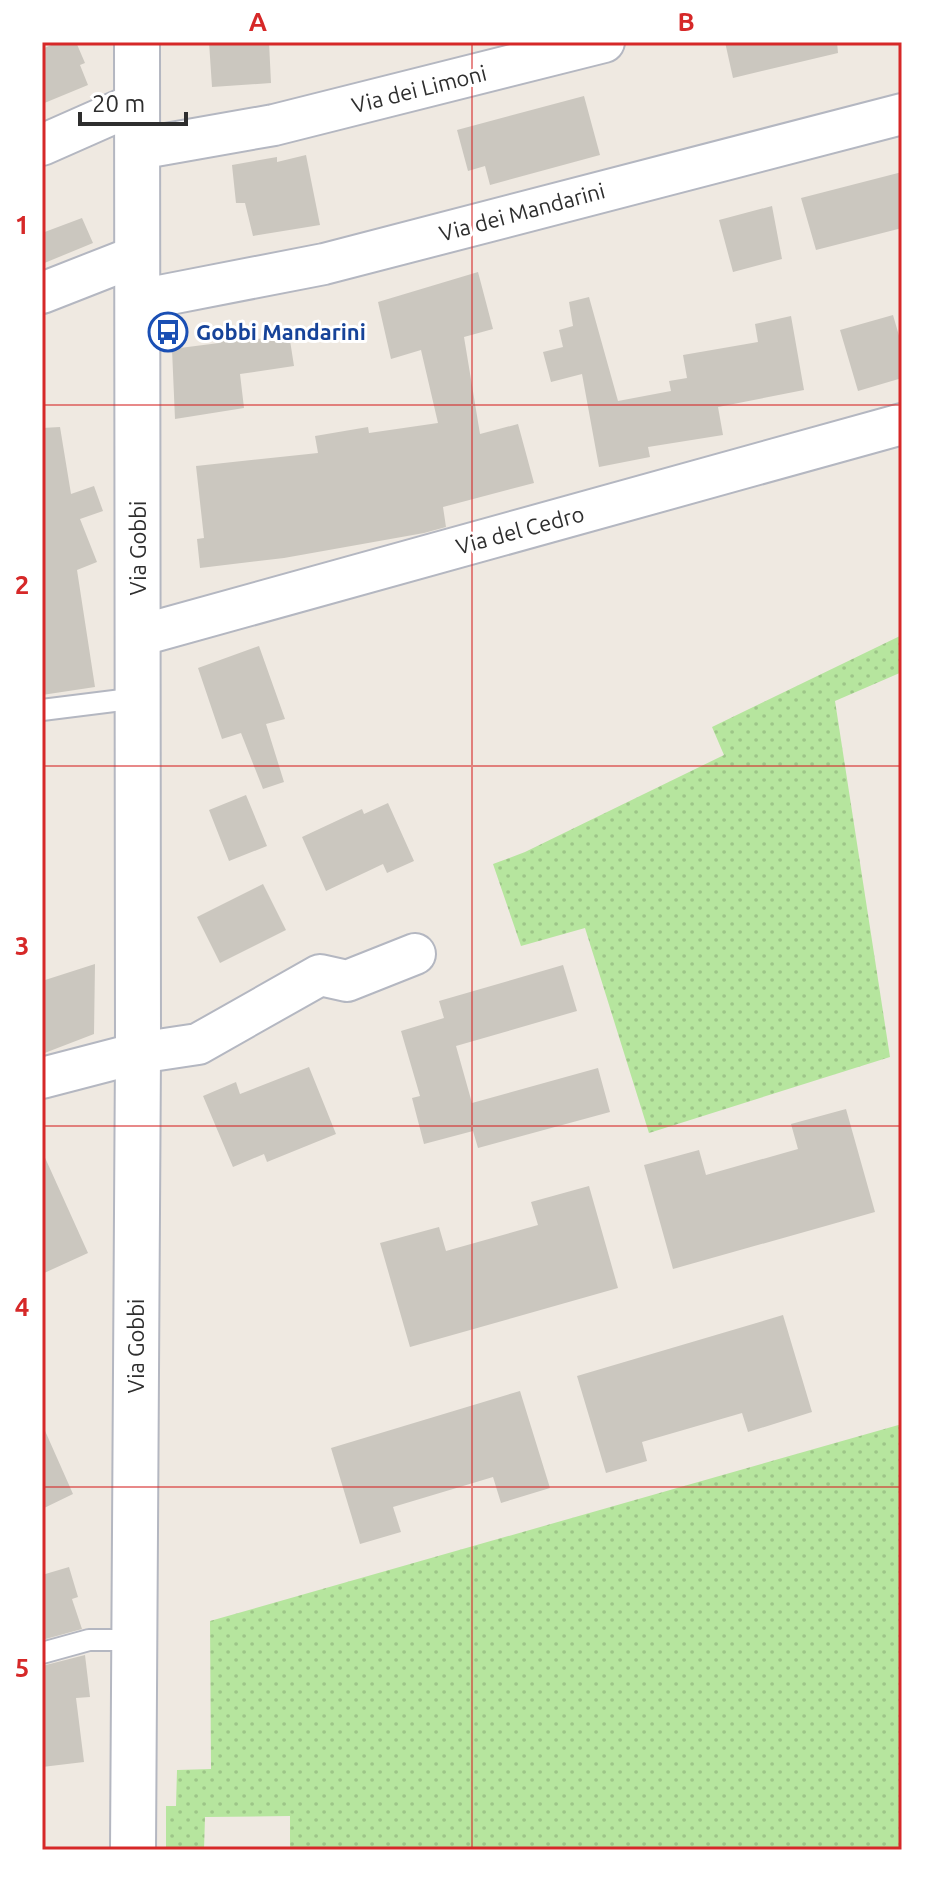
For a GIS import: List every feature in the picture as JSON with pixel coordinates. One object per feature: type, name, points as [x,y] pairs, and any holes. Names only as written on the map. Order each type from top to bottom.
[{"type":"street","name":"Via Gobbi","points":[[133,1850],[138,1053],[137,42]]},
{"type":"street","name":"Via dei Limoni","points":[[138,149],[274,125],[604,42]]},
{"type":"street","points":[[42,145],[137,103]]},
{"type":"street","name":"Via dei Mandarini","points":[[139,300],[324,264],[902,114]]},
{"type":"street","points":[[42,293],[139,255]]},
{"type":"street","name":"Via del Cedro","points":[[138,636],[902,424]]},
{"type":"street","points":[[42,1078],[138,1053],[198,1044],[320,975],[347,981],[415,954]]},
{"type":"lane","points":[[42,710],[138,698]]},
{"type":"lane","points":[[42,1653],[89,1640],[134,1640]]},
{"type":"green space","points":[[902,635],[902,672],[835,701],[890,1057],[649,1133],[585,928],[521,946],[493,864],[525,852],[724,755],[712,727]]},
{"type":"green space","points":[[902,1424],[902,1850],[290,1850],[290,1816],[205,1817],[204,1850],[166,1850],[166,1806],[176,1806],[177,1770],[211,1769],[210,1621]]},
{"type":"building","points":[[58,42],[76,42],[85,63],[80,65],[88,85],[42,104],[42,49]]},
{"type":"building","points":[[209,42],[269,42],[271,83],[212,87]]},
{"type":"building","points":[[725,42],[837,42],[838,53],[733,78]]},
{"type":"building","points":[[584,96],[600,155],[490,185],[485,166],[468,171],[457,130]]},
{"type":"building","points":[[306,155],[320,225],[253,236],[245,203],[236,203],[232,165],[277,157],[277,162]]},
{"type":"building","points":[[902,172],[902,228],[816,250],[801,198]]},
{"type":"building","points":[[772,206],[782,259],[733,272],[719,220]]},
{"type":"building","points":[[82,218],[93,243],[42,264],[42,233]]},
{"type":"building","points":[[478,272],[493,329],[464,337],[480,434],[518,424],[534,483],[443,507],[446,527],[424,533],[284,558],[200,568],[197,539],[204,538],[196,466],[318,453],[315,436],[368,427],[369,433],[438,423],[421,350],[391,359],[378,302]]},
{"type":"building","points":[[589,297],[618,401],[671,391],[669,381],[687,378],[683,355],[758,342],[755,324],[791,316],[804,390],[718,407],[723,435],[648,447],[650,457],[599,467],[582,374],[551,382],[543,352],[563,347],[559,330],[573,326],[569,302]]},
{"type":"building","points":[[893,315],[902,346],[902,378],[858,391],[840,330]]},
{"type":"building","points":[[250,330],[250,340],[289,334],[294,366],[240,374],[244,408],[175,419],[172,349],[219,343],[220,335]]},
{"type":"building","points":[[60,427],[71,494],[94,486],[103,511],[80,519],[97,562],[77,570],[95,687],[42,695],[42,428]]},
{"type":"building","points":[[259,646],[285,719],[266,724],[284,782],[263,789],[241,733],[222,739],[198,668]]},
{"type":"building","points":[[246,795],[267,846],[229,861],[209,810]]},
{"type":"building","points":[[388,803],[414,861],[387,873],[383,864],[326,891],[302,837],[362,809],[364,814]]},
{"type":"building","points":[[263,884],[286,930],[220,963],[197,917]]},
{"type":"building","points":[[95,964],[94,1034],[42,1054],[42,981]]},
{"type":"building","points":[[563,965],[577,1011],[456,1046],[472,1103],[598,1068],[610,1112],[478,1148],[473,1131],[424,1144],[412,1098],[420,1096],[401,1031],[444,1018],[439,1001]]},
{"type":"building","points":[[309,1067],[336,1134],[267,1162],[264,1154],[233,1167],[203,1096],[236,1082],[240,1094]]},
{"type":"building","points":[[846,1109],[875,1212],[673,1269],[644,1165],[699,1150],[706,1175],[798,1149],[791,1124]]},
{"type":"building","points":[[42,1151],[88,1253],[42,1274]]},
{"type":"building","points":[[589,1186],[618,1288],[410,1347],[380,1243],[439,1227],[446,1251],[538,1225],[531,1202]]},
{"type":"building","points":[[783,1315],[812,1412],[748,1432],[742,1413],[642,1442],[647,1461],[606,1473],[577,1376]]},
{"type":"building","points":[[520,1391],[550,1488],[501,1503],[493,1477],[393,1507],[401,1532],[360,1544],[331,1448]]},
{"type":"building","points":[[42,1424],[73,1494],[42,1509]]},
{"type":"building","points":[[69,1567],[78,1597],[72,1599],[82,1629],[42,1640],[42,1575]]},
{"type":"building","points":[[85,1655],[90,1697],[76,1698],[84,1762],[42,1767],[42,1666]]},
{"type":"place","name":"Gobbi Mandarini","points":[[168,332]]}]
